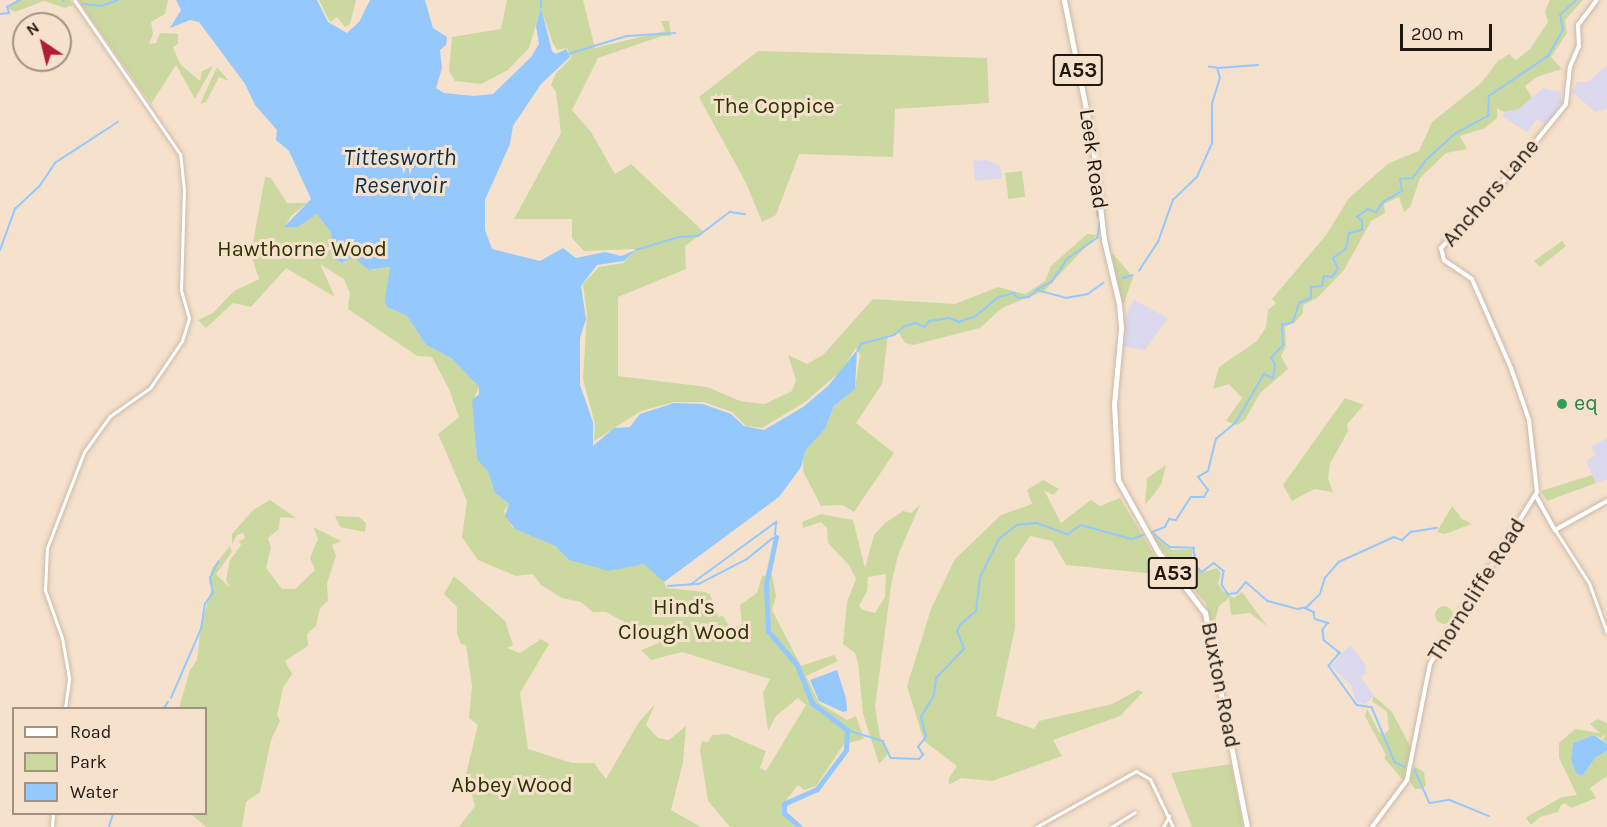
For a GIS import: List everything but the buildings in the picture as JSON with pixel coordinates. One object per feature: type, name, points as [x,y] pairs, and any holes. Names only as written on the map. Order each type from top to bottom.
[{"type":"highway","name":"Leek Road","points":[[1064,0],[1092,139],[1104,240],[1120,319]]},
{"type":"highway","name":"Buxton Road","points":[[1120,319],[1114,404],[1118,480],[1158,552],[1205,613],[1247,827]]},
{"type":"street","points":[[66,707],[69,678],[62,638],[45,590],[47,548],[84,452],[110,416],[150,388],[182,341],[189,318],[181,290],[184,190],[180,154],[74,0]]},
{"type":"street","name":"Anchors Lane","points":[[1530,450],[1529,420],[1474,283],[1444,260],[1440,252],[1494,194],[1566,105],[1569,70],[1579,46],[1578,25],[1597,0]]},
{"type":"street","name":"Thorncliffe Road","points":[[1372,827],[1407,780],[1430,664],[1536,496],[1530,450]]},
{"type":"street","points":[[1536,496],[1589,583],[1607,633]]},
{"type":"street","points":[[1555,530],[1607,501]]},
{"type":"street","points":[[1036,827],[1131,772],[1140,772],[1150,779],[1173,827]]},
{"type":"street","points":[[1113,826],[1136,812]]},
{"type":"street","points":[[1163,827],[1169,816]]},
{"type":"shaded area","points":[[1607,65],[1607,109],[1595,112],[1572,91],[1578,82],[1588,82]]},
{"type":"shaded area","points":[[1543,88],[1561,92],[1562,104],[1546,125],[1537,119],[1527,132],[1503,117],[1504,112],[1519,109]]},
{"type":"shaded area","points":[[987,160],[1000,166],[1002,178],[975,181],[973,161]]},
{"type":"shaded area","points":[[1134,300],[1168,318],[1145,350],[1122,346],[1124,319]]},
{"type":"shaded area","points":[[1607,438],[1607,479],[1596,483],[1586,461],[1596,455],[1591,447]]},
{"type":"shaded area","points":[[1350,645],[1365,664],[1366,673],[1361,677],[1374,696],[1365,704],[1356,702],[1351,685],[1331,666]]},
{"type":"green space","points":[[17,0],[70,0],[73,5],[65,8],[44,1],[15,12],[6,7]]},
{"type":"green space","points":[[78,0],[168,0],[165,14],[151,22],[153,34],[149,44],[156,43],[160,33],[178,34],[178,44],[173,47],[180,64],[200,81],[202,71],[213,66],[195,99],[176,65],[151,104]]},
{"type":"green space","points":[[319,0],[356,0],[350,24],[345,27],[337,17],[330,22]]},
{"type":"green space","points":[[507,0],[583,0],[595,48],[665,31],[661,21],[669,21],[671,36],[662,36],[598,58],[572,110],[591,132],[615,174],[631,164],[704,232],[685,246],[686,269],[618,297],[618,376],[707,387],[740,401],[765,404],[792,391],[796,380],[788,355],[807,364],[823,355],[873,299],[955,304],[998,287],[1025,294],[1045,281],[1051,266],[1087,234],[1097,235],[1044,291],[1002,308],[980,328],[913,345],[905,343],[899,333],[888,335],[882,384],[856,423],[894,453],[854,512],[842,505],[821,506],[803,471],[803,462],[806,450],[825,429],[834,406],[855,388],[860,355],[856,348],[841,371],[805,402],[762,428],[746,426],[732,412],[704,402],[674,402],[641,411],[594,441],[595,424],[583,379],[587,314],[583,284],[599,267],[623,263],[637,249],[584,251],[572,238],[572,219],[514,219],[561,133],[556,92],[551,85],[556,73],[571,58],[567,48],[557,50],[541,8],[529,48],[508,70],[481,84],[455,81],[449,71],[452,37],[501,29]]},
{"type":"green space","points":[[1550,0],[1583,0],[1565,20],[1567,33],[1551,57],[1562,69],[1537,77],[1525,86],[1532,98],[1519,109],[1504,112],[1497,108],[1497,118],[1485,128],[1460,136],[1467,149],[1446,153],[1420,178],[1410,207],[1404,212],[1399,197],[1384,204],[1385,213],[1371,221],[1344,270],[1317,298],[1303,305],[1303,313],[1294,323],[1285,327],[1286,346],[1281,356],[1288,369],[1260,393],[1245,420],[1237,425],[1226,421],[1242,398],[1229,384],[1213,389],[1219,367],[1257,341],[1266,327],[1268,310],[1276,303],[1272,299],[1326,235],[1349,198],[1389,163],[1419,151],[1432,122],[1481,83],[1498,61],[1509,54],[1516,60],[1530,49],[1548,22],[1545,11]]},
{"type":"green space","name":"The Coppice","points":[[758,51],[987,58],[989,103],[895,109],[893,157],[799,154],[776,215],[762,222],[747,185],[699,97]]},
{"type":"green space","points":[[217,67],[229,81],[219,77],[206,102],[200,104]]},
{"type":"green space","points":[[1022,171],[1025,197],[1008,199],[1005,173]]},
{"type":"green space","points":[[265,177],[271,178],[287,203],[307,203],[290,217],[285,227],[298,227],[317,214],[331,233],[334,259],[343,263],[353,257],[372,270],[390,267],[387,307],[407,316],[426,345],[451,358],[479,387],[475,396],[477,458],[488,472],[495,493],[509,504],[504,511],[512,527],[555,546],[569,560],[595,566],[644,564],[659,573],[667,588],[710,594],[718,617],[723,616],[731,629],[742,624],[740,605],[757,593],[762,576],[772,575],[776,596],[772,610],[801,666],[834,655],[838,661],[806,676],[819,703],[847,720],[856,716],[864,739],[844,744],[816,786],[804,790],[798,785],[784,803],[783,813],[796,827],[730,827],[708,801],[700,750],[702,741],[708,742],[712,735],[727,734],[766,751],[760,768],[766,771],[806,705],[798,698],[776,716],[768,731],[763,693],[770,679],[682,652],[651,660],[641,650],[659,643],[639,630],[606,612],[593,612],[581,602],[562,598],[541,585],[533,574],[516,576],[478,560],[462,537],[467,501],[438,434],[459,417],[449,389],[432,357],[417,356],[348,309],[350,293],[344,279],[320,264],[335,297],[286,268],[251,307],[233,303],[206,328],[198,320],[213,313],[234,291],[259,279],[251,254]]},
{"type":"green space","points":[[1562,241],[1566,246],[1540,267],[1534,261]]},
{"type":"green space","points":[[1112,253],[1133,277],[1123,306],[1112,256]]},
{"type":"green space","points":[[1345,398],[1364,405],[1347,424],[1348,431],[1330,464],[1328,478],[1333,492],[1314,489],[1292,501],[1283,485]]},
{"type":"green space","points":[[1166,465],[1161,485],[1145,505],[1147,478]]},
{"type":"green space","points":[[1592,475],[1596,483],[1547,501],[1541,491]]},
{"type":"green space","points":[[1043,480],[1059,489],[1053,495],[1044,490],[1061,523],[1091,500],[1100,506],[1120,498],[1166,575],[1066,565],[1052,541],[1030,536],[1015,559],[1015,628],[996,716],[1034,729],[1039,721],[1112,704],[1138,690],[1143,692],[1120,716],[1053,740],[1062,756],[992,781],[961,778],[949,785],[949,778],[957,766],[924,741],[907,686],[931,609],[955,559],[1001,515],[1032,504],[1027,490]]},
{"type":"green space","points":[[270,500],[296,518],[280,517],[279,529],[268,538],[271,547],[266,568],[282,589],[295,589],[315,570],[310,558],[318,539],[313,527],[341,541],[332,545],[336,556],[327,583],[328,601],[320,608],[316,626],[307,634],[308,646],[285,661],[292,674],[283,688],[277,715],[280,721],[271,740],[260,792],[246,802],[242,827],[206,827],[192,815],[207,815],[207,707],[179,707],[190,670],[197,660],[201,625],[212,587],[209,583],[212,568],[230,546],[232,552],[216,574],[230,588],[226,580],[230,560],[241,545],[239,541],[245,538],[243,533],[237,535],[232,544],[232,534],[253,510]]},
{"type":"green space","points":[[920,505],[898,555],[891,586],[875,707],[880,737],[888,754],[879,764],[863,714],[858,662],[855,653],[843,644],[847,602],[856,579],[849,565],[828,543],[827,528],[821,522],[803,528],[802,522],[821,514],[853,520],[865,568],[874,535],[885,523],[903,511],[911,513]],"holes":[[[886,574],[885,597],[875,613],[863,610],[859,606],[867,591],[868,577]]]},
{"type":"green space","points":[[1452,506],[1462,519],[1472,524],[1445,534],[1437,532]]},
{"type":"green space","points":[[335,516],[359,517],[366,523],[365,532],[340,527]]},
{"type":"green space","points":[[1151,534],[1172,550],[1193,549],[1191,561],[1201,573],[1217,568],[1221,573],[1218,584],[1223,591],[1234,598],[1242,592],[1267,626],[1250,613],[1231,615],[1229,598],[1219,606],[1213,629],[1206,603],[1179,573]]},
{"type":"green space","name":"Abbey Wood","points":[[454,576],[505,621],[513,645],[507,648],[520,653],[541,639],[549,644],[520,693],[528,749],[572,763],[594,763],[606,779],[639,722],[655,704],[646,725],[658,738],[669,740],[686,726],[683,762],[671,810],[701,827],[459,827],[475,806],[466,774],[478,725],[469,718],[472,686],[466,645],[461,644],[457,633],[457,607],[444,594]]},
{"type":"green space","points":[[1444,606],[1450,609],[1453,615],[1450,621],[1444,624],[1438,621],[1435,615],[1438,609]]},
{"type":"green space","points":[[1374,696],[1392,712],[1411,748],[1403,780],[1384,758],[1386,755],[1365,716],[1367,709],[1379,732],[1384,734],[1389,730],[1387,712],[1372,701]]},
{"type":"green space","points":[[1597,719],[1607,723],[1607,744],[1602,739],[1606,736],[1600,732],[1604,735],[1601,738],[1594,735],[1573,743],[1571,760],[1576,773],[1582,776],[1596,757],[1607,751],[1607,776],[1590,788],[1596,798],[1571,808],[1565,803],[1561,805],[1558,812],[1540,817],[1531,825],[1526,818],[1530,815],[1562,797],[1577,795],[1559,758],[1559,743],[1575,729],[1600,733],[1590,724]]},
{"type":"green space","points":[[1231,764],[1243,827],[1192,827],[1171,773]]},
{"type":"green space","points":[[1414,766],[1424,772],[1426,786],[1420,789],[1415,789],[1410,781]]},
{"type":"water","name":"Tittesworth Reservoir","points":[[176,0],[317,0],[328,22],[347,33],[359,22],[370,0],[425,0],[433,28],[447,37],[446,45],[440,50],[442,68],[436,88],[444,93],[474,96],[493,94],[531,57],[539,44],[536,26],[541,7],[552,51],[556,54],[566,49],[570,57],[541,84],[513,126],[510,144],[485,200],[485,230],[492,249],[540,261],[563,248],[576,258],[605,252],[621,256],[636,250],[624,261],[597,265],[581,286],[586,319],[580,338],[580,385],[593,422],[593,446],[614,428],[630,427],[640,414],[674,403],[703,404],[731,414],[744,426],[764,430],[803,407],[828,386],[857,350],[855,389],[834,406],[825,429],[806,450],[801,467],[779,497],[664,582],[644,564],[609,571],[569,560],[555,546],[515,529],[505,516],[509,504],[495,493],[488,472],[477,459],[472,400],[479,394],[479,387],[451,358],[426,345],[407,316],[387,307],[385,300],[390,267],[369,270],[353,257],[342,263],[334,259],[331,233],[317,214],[298,227],[284,227],[311,199],[289,151],[276,140],[277,130],[255,105],[245,84],[199,22],[190,20],[170,28],[181,10]]},
{"type":"water","points":[[837,670],[846,698],[847,711],[843,712],[819,701],[810,680]]},
{"type":"water","points":[[1594,735],[1607,744],[1607,751],[1596,757],[1582,776],[1576,773],[1571,760],[1573,743]]},
{"type":"waterway","points":[[0,14],[9,13],[7,7],[20,0]]},
{"type":"waterway","points":[[83,4],[102,6],[118,0]]},
{"type":"waterway","points":[[541,0],[541,7]]},
{"type":"waterway","points":[[1152,532],[1165,527],[1169,519],[1176,520],[1191,497],[1204,497],[1208,490],[1198,477],[1208,471],[1216,439],[1236,422],[1264,374],[1273,378],[1275,365],[1271,358],[1283,345],[1282,325],[1293,322],[1299,303],[1311,298],[1311,287],[1322,286],[1324,276],[1332,277],[1338,269],[1333,258],[1346,249],[1349,233],[1362,230],[1362,221],[1357,217],[1368,209],[1376,212],[1383,202],[1402,191],[1400,179],[1413,178],[1426,160],[1455,134],[1488,116],[1489,96],[1548,56],[1563,30],[1560,15],[1576,0]]},
{"type":"waterway","points":[[568,54],[627,36],[675,33]]},
{"type":"waterway","points":[[1218,68],[1258,65]]},
{"type":"waterway","points":[[1139,271],[1158,242],[1173,200],[1197,177],[1212,144],[1212,104],[1220,78],[1217,68],[1209,67]]},
{"type":"waterway","points":[[0,250],[15,209],[39,187],[55,163],[118,122]]},
{"type":"waterway","points":[[1096,199],[1098,216]]},
{"type":"waterway","points":[[636,250],[679,237],[698,236],[730,212],[745,214]]},
{"type":"waterway","points":[[1100,223],[1098,238],[1067,260],[1052,282],[1037,290],[1066,298],[1088,294],[1103,283]]},
{"type":"waterway","points":[[1123,278],[1133,275]]},
{"type":"waterway","points":[[858,351],[861,344],[894,335],[905,326],[916,323],[925,327],[929,321],[950,318],[959,322],[976,316],[999,297],[1014,293],[1018,298],[1029,297],[1037,290]]},
{"type":"waterway","points":[[690,585],[776,522]]},
{"type":"waterway","points":[[775,535],[776,523]]},
{"type":"waterway","points":[[847,730],[883,741],[891,758],[919,759],[923,755],[918,747],[926,737],[921,717],[934,695],[936,678],[964,649],[957,631],[960,625],[976,611],[980,577],[999,539],[1017,525],[1037,523],[1068,534],[1081,525],[1132,539],[1143,535]]},
{"type":"waterway","points":[[1152,532],[1170,547],[1194,548],[1196,566],[1202,572],[1214,563],[1224,571],[1222,585],[1228,594],[1237,593],[1246,582],[1268,601],[1298,609],[1307,607],[1320,594],[1325,578],[1339,562],[1394,537],[1402,540],[1411,532],[1437,528]]},
{"type":"waterway","points":[[776,537],[766,584],[768,631],[797,665],[812,703],[847,730],[846,750],[817,789],[784,804],[784,813],[800,827]]},
{"type":"waterway","points":[[668,586],[699,584],[747,559],[773,538]]},
{"type":"waterway","points":[[171,698],[201,629],[205,604],[213,593],[210,578],[218,562]]},
{"type":"waterway","points":[[1305,608],[1314,612],[1315,619],[1328,623],[1323,630],[1324,640],[1340,653],[1329,666],[1357,705],[1372,707],[1395,762],[1405,767]]},
{"type":"waterway","points":[[165,707],[168,702]]},
{"type":"waterway","points":[[1415,770],[1430,803],[1450,800],[1489,816]]},
{"type":"waterway","points":[[109,827],[113,815]]},
{"type":"place","name":"eq","points":[[1562,404]]},
{"type":"park label","name":"Hawthorne Wood","points":[[302,250]]},
{"type":"park label","name":"Hind's Clough Wood","points":[[684,620]]}]
